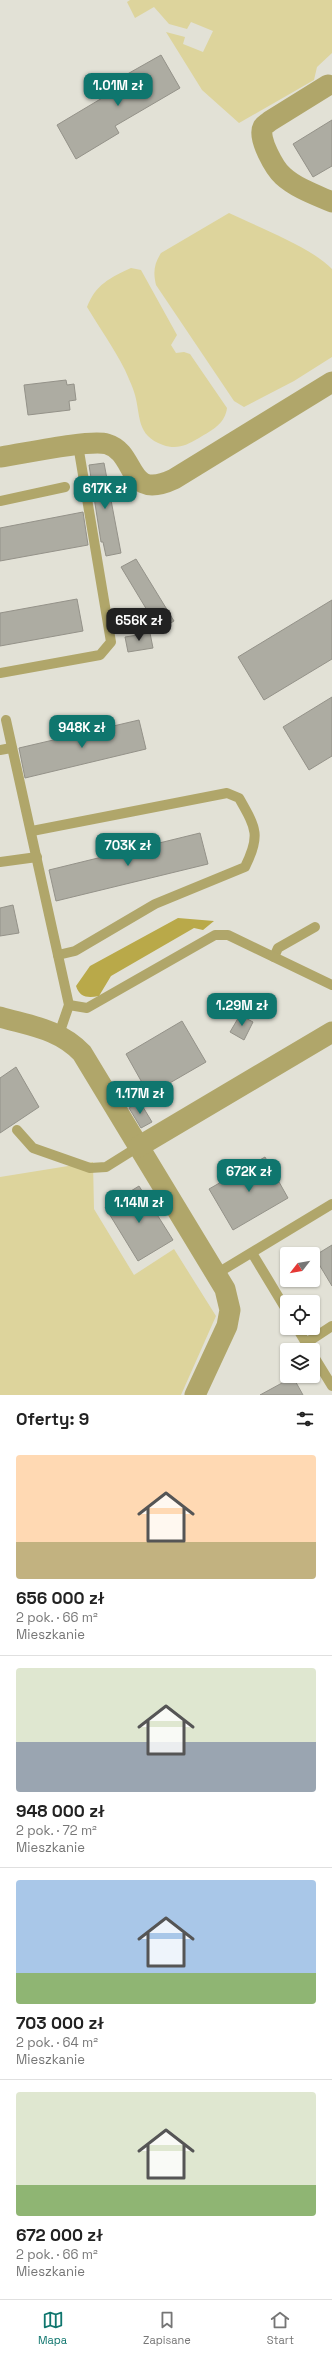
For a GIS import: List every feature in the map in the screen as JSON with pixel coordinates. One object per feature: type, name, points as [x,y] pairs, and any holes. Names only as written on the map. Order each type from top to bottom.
[{"type":"street","points":[[328,85],[270,121],[263,127],[261,136],[263,144],[283,176],[300,188],[332,202]]},
{"type":"street","points":[[0,457],[96,443],[114,448],[141,482],[149,486],[158,486],[174,479],[332,382]]},
{"type":"street","points":[[0,1017],[59,1034],[70,1040],[82,1053],[225,1289],[230,1310],[227,1326],[195,1395]]},
{"type":"street","points":[[138,1147],[332,1032]]},
{"type":"lane","points":[[0,673],[100,655],[111,642],[78,445]]},
{"type":"lane","points":[[0,500],[65,487]]},
{"type":"lane","points":[[6,720],[11,748],[32,831],[69,1005],[59,1034]]},
{"type":"lane","points":[[0,750],[11,748]]},
{"type":"lane","points":[[32,831],[227,793],[239,798],[255,833],[253,853],[245,867],[155,904],[74,951],[58,955]]},
{"type":"lane","points":[[0,862],[37,857]]},
{"type":"lane","points":[[274,957],[278,948],[315,927]]},
{"type":"lane","points":[[69,1005],[87,1008],[215,935],[228,936],[332,985]]},
{"type":"lane","points":[[17,1130],[33,1148],[90,1168],[106,1167],[138,1147]]},
{"type":"lane","points":[[216,1274],[332,1204]]},
{"type":"lane","points":[[252,1253],[280,1299]]},
{"type":"lane","points":[[312,1343],[332,1326]]},
{"type":"lane","points":[[320,1366],[332,1386]]},
{"type":"shaded area","points":[[130,0],[332,0],[332,53],[317,67],[314,80],[239,123],[202,90],[166,32],[185,37],[183,44],[203,52],[213,31],[191,22],[187,29],[169,24],[154,7],[135,18],[127,2]]},
{"type":"shaded area","points":[[229,213],[298,245],[323,261],[332,269],[332,357],[294,381],[244,407],[234,401],[156,285],[155,276],[155,268],[161,253]]},
{"type":"shaded area","points":[[131,268],[141,270],[177,335],[171,345],[176,353],[184,352],[190,354],[227,408],[224,418],[217,426],[195,441],[186,445],[173,447],[163,445],[154,441],[144,431],[139,418],[132,385],[125,370],[87,307],[99,287],[110,279]]},
{"type":"shaded area","points":[[178,918],[214,921],[203,930],[194,928],[111,976],[99,996],[88,997],[80,993],[76,986],[90,966]]},
{"type":"shaded area","points":[[93,1162],[94,1209],[134,1275],[174,1249],[216,1316],[181,1395],[0,1395],[0,1177]]},
{"type":"building","points":[[161,55],[180,88],[115,126],[119,133],[76,159],[57,125],[119,88],[115,81]]},
{"type":"building","points":[[332,120],[332,166],[313,177],[293,144]]},
{"type":"building","points":[[66,380],[67,385],[74,384],[76,400],[69,401],[70,410],[28,415],[24,385]]},
{"type":"building","points":[[104,463],[121,553],[106,556],[103,542],[101,542],[89,465]]},
{"type":"building","points":[[83,512],[88,545],[0,561],[0,528]]},
{"type":"building","points":[[136,559],[174,621],[159,630],[121,567]]},
{"type":"building","points":[[77,599],[83,631],[0,646],[0,613]]},
{"type":"building","points":[[332,600],[332,659],[264,700],[238,657]]},
{"type":"building","points":[[150,633],[153,648],[128,652],[125,637]]},
{"type":"building","points":[[332,697],[332,756],[309,770],[283,727]]},
{"type":"building","points":[[139,720],[146,749],[25,778],[19,748]]},
{"type":"building","points":[[200,833],[208,864],[56,901],[49,870]]},
{"type":"building","points":[[13,905],[19,933],[0,936],[0,908]]},
{"type":"building","points":[[240,1015],[253,1022],[244,1040],[230,1032]]},
{"type":"building","points":[[182,1021],[206,1062],[149,1095],[126,1054]]},
{"type":"building","points":[[16,1067],[39,1107],[0,1133],[0,1078]]},
{"type":"building","points":[[140,1102],[152,1122],[141,1128],[129,1108]]},
{"type":"building","points":[[265,1157],[288,1198],[233,1230],[209,1189]]},
{"type":"building","points":[[139,1186],[173,1240],[138,1261],[105,1207]]},
{"type":"building","points":[[332,1245],[332,1286],[320,1266],[320,1252]]},
{"type":"building","points":[[282,1383],[296,1383],[303,1395],[260,1395]]}]
